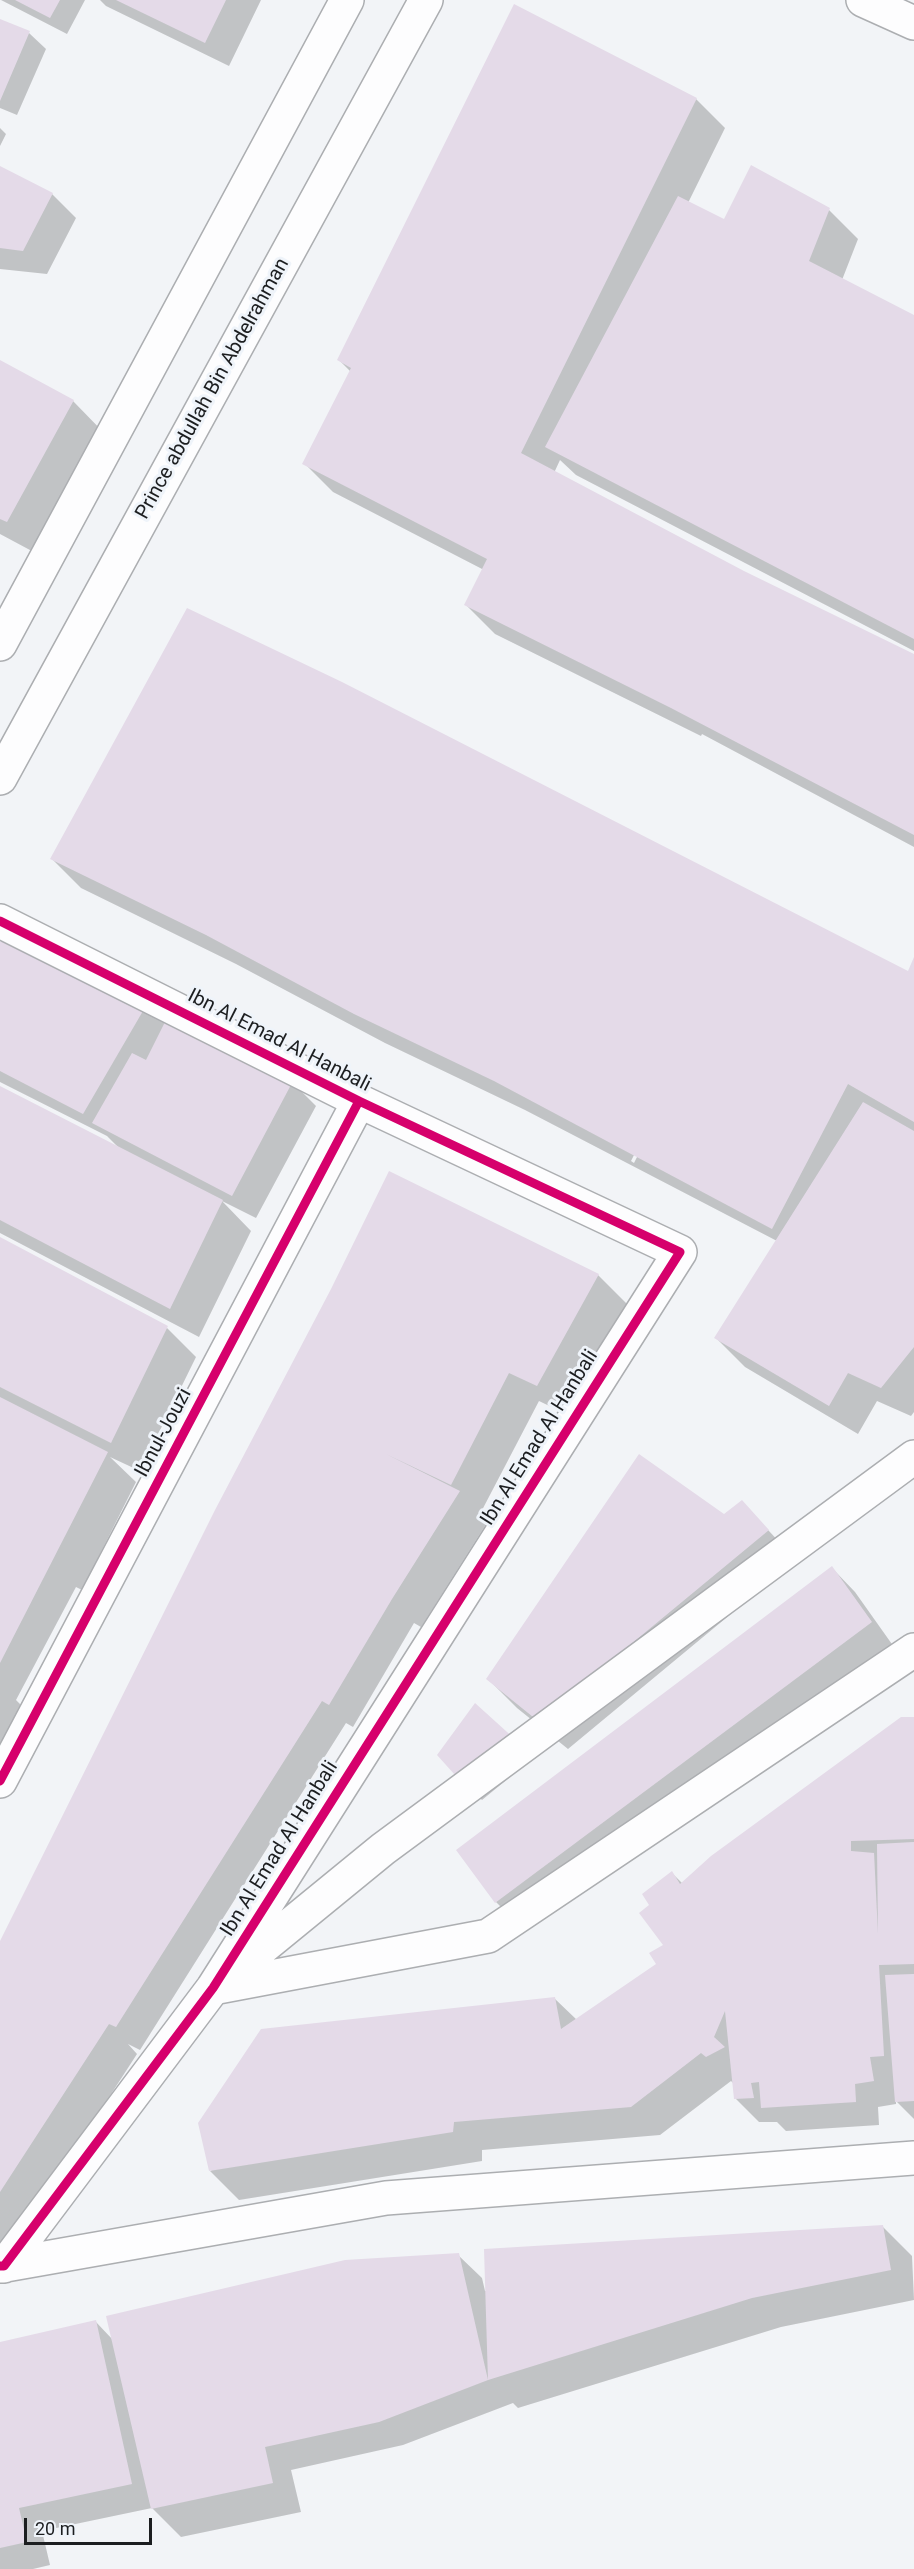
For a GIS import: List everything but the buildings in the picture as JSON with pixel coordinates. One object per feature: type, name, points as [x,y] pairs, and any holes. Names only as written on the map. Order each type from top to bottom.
[{"type":"street","points":[[0,644],[347,0]]},
{"type":"street","name":"Prince abdullah Bin Abdelrahman","points":[[0,778],[426,0]]},
{"type":"street","points":[[863,0],[913,21]]},
{"type":"street","name":"Ibn Al Emad Al Hanbali","points":[[0,921],[359,1101],[680,1252],[213,1988],[2,2266]]},
{"type":"street","name":"Ibnul-Jouzi","points":[[0,1781],[359,1101]]},
{"type":"street","points":[[213,1988],[383,1849],[914,1457]]},
{"type":"street","points":[[213,1988],[488,1936],[914,1650]]},
{"type":"street","points":[[2,2266],[386,2198],[914,2158]]},
{"type":"cycle path","points":[[0,921],[359,1101],[680,1252],[213,1988],[4,2266],[0,2266]]},
{"type":"cycle path","points":[[0,1781],[359,1101]]}]
